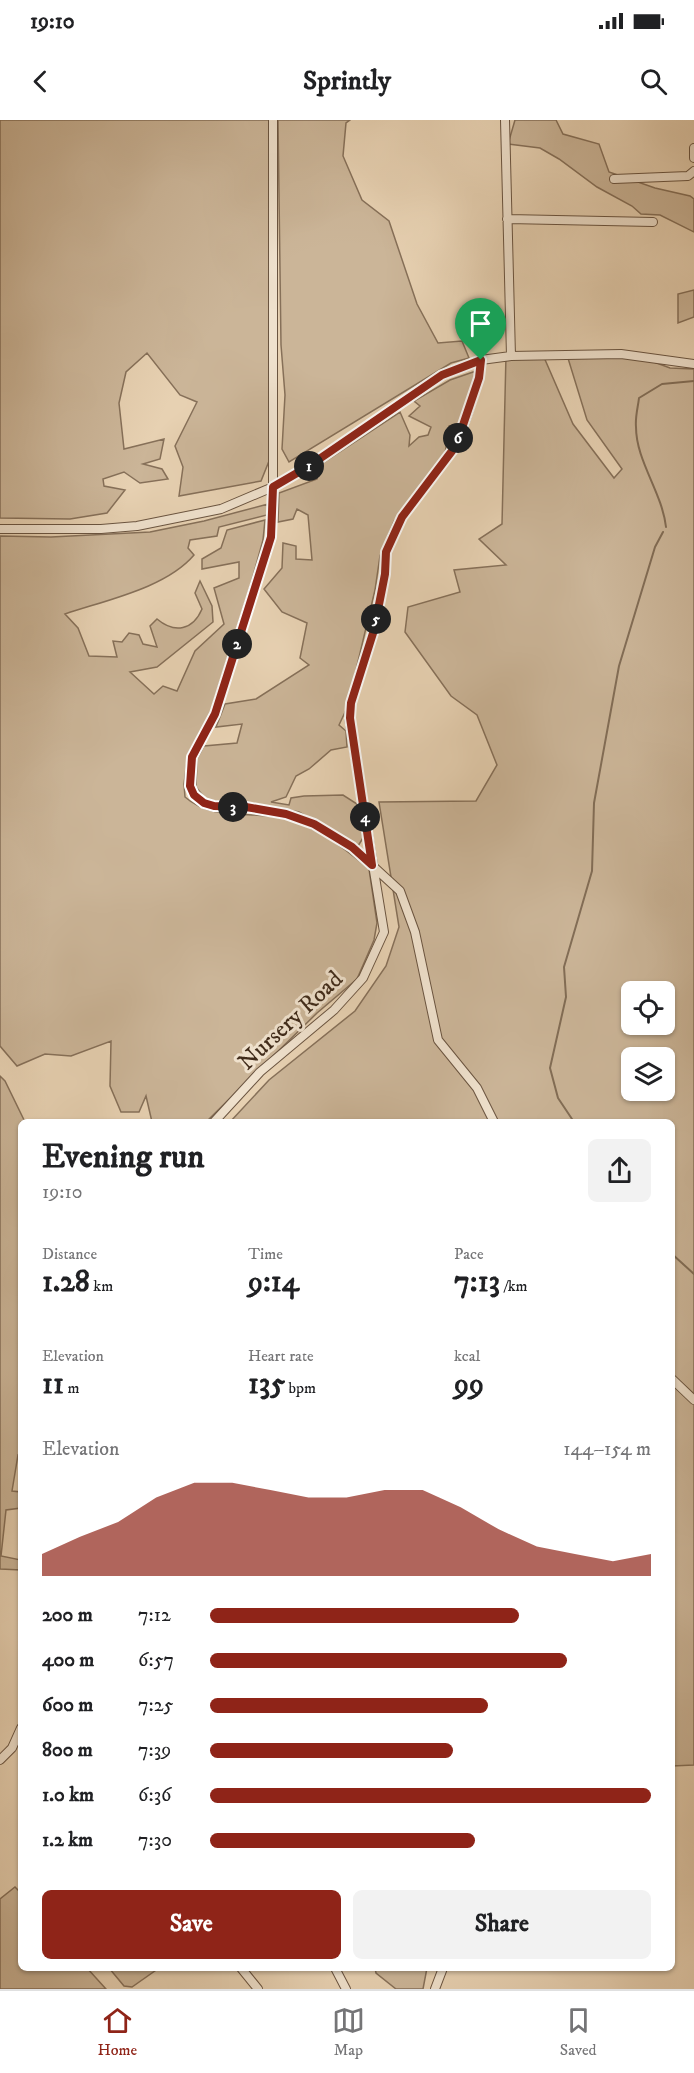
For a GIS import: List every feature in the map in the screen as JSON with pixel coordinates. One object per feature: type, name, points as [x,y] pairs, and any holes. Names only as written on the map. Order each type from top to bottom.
[{"type":"street","points":[[273,120],[271,537],[215,714],[192,757],[190,786],[194,795],[204,803],[276,812],[314,824],[352,847],[400,891],[415,932],[438,1040],[477,1088],[492,1119]]},
{"type":"street","points":[[505,120],[511,356]]},
{"type":"street","points":[[694,148],[694,158]]},
{"type":"street","points":[[499,158],[506,182]]},
{"type":"street","points":[[614,179],[688,176],[694,171]]},
{"type":"street","points":[[507,219],[654,222]]},
{"type":"street","points":[[0,529],[101,529],[137,526],[221,509],[273,487],[309,466],[442,375],[481,360],[511,356],[621,354],[694,364]]},
{"type":"street","name":"Nursery Road","points":[[217,1119],[260,1072],[333,1010],[363,978],[384,932],[350,718],[351,703],[374,630],[385,574],[386,552],[402,517],[452,451],[479,378],[481,360]]},
{"type":"street","points":[[675,1381],[694,1400]]},
{"type":"street","points":[[0,1760],[12,1748],[18,1735]]},
{"type":"street","points":[[243,1971],[258,1989]]},
{"type":"street","points":[[337,1971],[346,1989]]},
{"type":"street","points":[[435,1989],[442,1971]]},
{"type":"shaded area","points":[[0,120],[269,120],[269,461],[261,481],[179,496],[183,467],[175,446],[197,402],[180,395],[147,353],[126,372],[119,403],[124,449],[164,439],[160,459],[143,464],[162,469],[168,479],[140,483],[124,472],[103,479],[104,486],[125,490],[107,513],[70,519],[0,518]]},
{"type":"shaded area","points":[[278,120],[350,120],[346,123],[343,156],[362,200],[389,221],[417,304],[438,343],[462,341],[469,358],[451,363],[289,462],[282,449],[285,395],[281,345]]},
{"type":"shaded area","points":[[515,120],[556,120],[563,134],[599,144],[609,172],[655,188],[690,196],[694,199],[694,232],[660,215],[641,214],[540,148],[508,144]]},
{"type":"shaded area","points":[[694,290],[694,317],[678,323],[678,294]]},
{"type":"shaded area","points":[[627,352],[670,368],[694,369],[694,1765],[675,1766],[675,1119],[233,1119],[269,1080],[355,1011],[386,966],[399,927],[379,802],[476,801],[497,765],[477,715],[451,696],[405,632],[408,607],[460,592],[454,570],[506,565],[479,539],[502,524],[506,355],[543,355],[573,424],[614,478],[622,469],[587,420],[567,355]]},
{"type":"shaded area","points":[[476,371],[460,423],[449,426],[445,454],[394,521],[380,556],[375,590],[347,708],[339,725],[346,731],[347,747],[331,750],[309,769],[296,776],[286,797],[271,802],[289,805],[291,798],[343,795],[357,804],[363,838],[358,846],[299,812],[251,803],[207,801],[196,787],[197,759],[204,746],[237,743],[242,724],[216,727],[225,704],[256,699],[309,665],[300,658],[307,623],[282,612],[264,589],[282,568],[283,543],[296,546],[296,559],[312,560],[308,515],[297,509],[293,519],[278,522],[279,493],[317,479],[318,466],[400,412],[410,435],[409,446],[419,437],[428,435],[431,427],[409,416],[420,406],[414,401],[450,380]]},
{"type":"shaded area","points":[[268,504],[267,515],[219,527],[217,536],[190,540],[188,548],[194,555],[168,576],[134,592],[65,614],[78,628],[89,656],[117,657],[113,641],[122,642],[129,633],[139,635],[143,644],[157,647],[150,626],[157,619],[170,627],[177,628],[183,628],[194,622],[202,609],[195,593],[200,581],[212,606],[213,622],[157,667],[130,672],[154,694],[163,686],[177,691],[195,651],[224,624],[214,588],[239,578],[239,562],[202,569],[202,559],[221,548],[227,530],[265,520],[263,540],[250,587],[210,714],[188,754],[184,784],[185,797],[196,805],[220,813],[274,816],[287,819],[309,827],[331,840],[369,869],[377,923],[374,940],[357,979],[317,1013],[209,1119],[151,1119],[146,1096],[139,1112],[121,1112],[110,1086],[111,1041],[71,1056],[45,1054],[17,1066],[0,1046],[0,536],[51,537],[150,532]]},
{"type":"shaded area","points":[[0,1076],[5,1081],[24,1119],[18,1119],[18,1455],[12,1491],[18,1492],[18,1508],[6,1510],[1,1556],[18,1559],[18,1570],[0,1569]]},
{"type":"shaded area","points":[[15,1887],[18,1890],[18,1971],[90,1971],[106,1989],[0,1989],[0,1899]]},
{"type":"shaded area","points":[[112,1971],[155,1971],[132,1987],[124,1986]]},
{"type":"shaded area","points":[[376,1971],[426,1971],[423,1989],[396,1989]]},
{"type":"waterway","points":[[666,527],[660,501],[644,464],[637,440],[636,420],[639,398],[662,384],[694,381]]},
{"type":"waterway","points":[[572,1119],[558,1098],[550,1068],[566,997],[564,967],[592,871],[594,803],[619,666],[655,547],[663,532]]},
{"type":"waterway","points":[[675,1257],[694,1274]]},
{"type":"route","points":[[481,360],[479,378],[452,451],[402,517],[386,552],[385,574],[374,630],[351,703],[350,718],[372,865],[352,847],[314,824],[286,814],[204,803],[194,795],[190,786],[192,757],[215,714],[271,537],[273,487],[309,466],[442,375],[481,360]]}]
